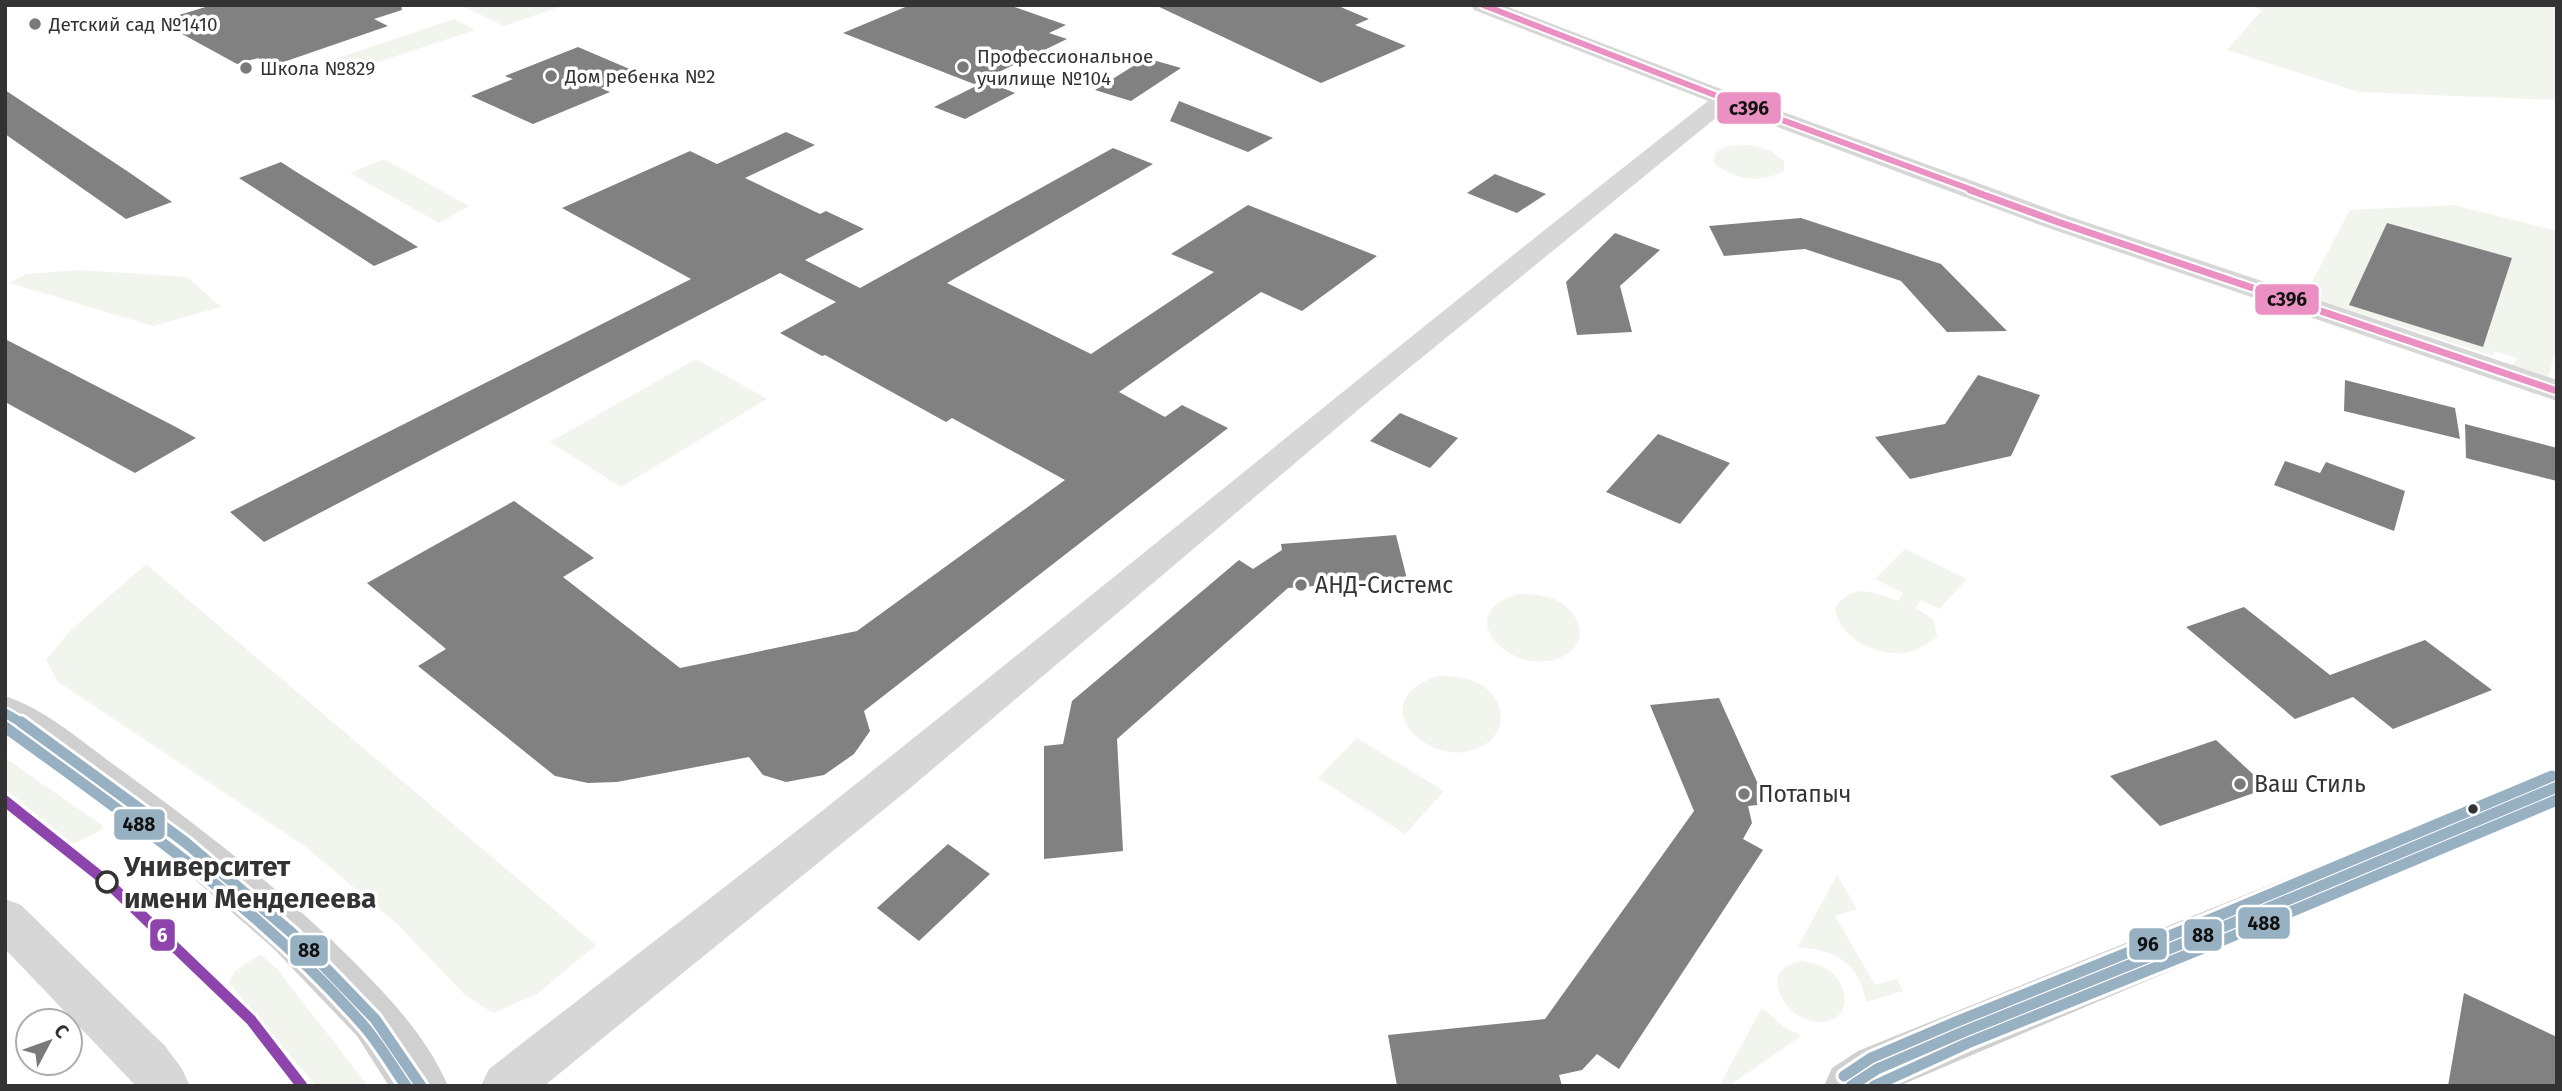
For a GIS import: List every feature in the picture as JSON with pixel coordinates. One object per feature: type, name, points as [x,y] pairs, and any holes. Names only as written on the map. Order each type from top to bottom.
[{"type":"main road","points":[[5,713],[26,725],[186,842],[292,933],[374,1019],[421,1086]]},
{"type":"main road","points":[[1851,1086],[1877,1069],[1963,1032],[2557,787]]},
{"type":"street","points":[[1482,5],[1725,99],[2058,222],[2557,391]]},
{"type":"street","points":[[506,1086],[894,777],[1360,392],[1502,280],[1536,248],[1725,99]]},
{"type":"street","points":[[5,919],[148,1062],[165,1086]]},
{"type":"shaded area","points":[[460,5],[565,5],[504,26]]},
{"type":"shaded area","points":[[2248,5],[2557,5],[2557,100],[2359,92],[2227,50],[2262,10]]},
{"type":"shaded area","points":[[454,19],[475,30],[351,71],[332,60]]},
{"type":"shaded area","points":[[1750,145],[1771,151],[1784,161],[1784,171],[1766,178],[1748,178],[1730,173],[1714,163],[1715,153],[1728,146]]},
{"type":"shaded area","points":[[384,159],[469,206],[439,223],[350,173]]},
{"type":"shaded area","points":[[2453,205],[2557,231],[2557,349],[2547,379],[2510,368],[2517,358],[2494,351],[2493,356],[2305,295],[2350,210]]},
{"type":"shaded area","points":[[80,270],[187,277],[221,307],[153,326],[10,283],[26,274]]},
{"type":"shaded area","points":[[696,359],[767,399],[621,487],[550,442]]},
{"type":"shaded area","points":[[1905,549],[1967,579],[1939,609],[1921,600],[1916,608],[1933,619],[1937,637],[1907,653],[1880,651],[1850,636],[1843,628],[1835,608],[1849,594],[1864,591],[1898,601],[1903,593],[1875,579]]},
{"type":"shaded area","points":[[146,564],[596,945],[537,994],[493,1013],[465,995],[398,925],[306,847],[58,682],[46,660],[70,631]]},
{"type":"shaded area","points":[[1518,594],[1545,596],[1567,607],[1579,627],[1580,635],[1574,648],[1567,654],[1548,661],[1529,660],[1511,654],[1497,644],[1489,631],[1488,617],[1497,604]]},
{"type":"shaded area","points":[[1438,676],[1459,677],[1475,682],[1494,697],[1499,705],[1500,722],[1498,731],[1484,745],[1464,752],[1444,751],[1426,743],[1412,732],[1404,717],[1404,702],[1415,687]]},
{"type":"shaded area","points":[[1357,738],[1444,791],[1405,834],[1318,778]]},
{"type":"shaded area","points":[[5,758],[103,826],[100,831],[73,844],[5,789]]},
{"type":"shaded area","points":[[1837,875],[1857,909],[1835,916],[1875,985],[1897,979],[1903,991],[1866,1002],[1858,977],[1844,961],[1823,951],[1798,947]]},
{"type":"shaded area","points":[[260,954],[277,969],[368,1086],[316,1086],[237,993],[229,982],[235,971]]},
{"type":"shaded area","points":[[1802,961],[1825,968],[1839,982],[1843,989],[1844,1005],[1842,1012],[1836,1017],[1828,1021],[1814,1022],[1790,1009],[1782,998],[1778,986],[1779,975],[1787,966]]},
{"type":"shaded area","points":[[1762,1008],[1784,1027],[1801,1036],[1729,1086],[1719,1086]]},
{"type":"building","points":[[212,5],[401,5],[402,10],[374,19],[388,26],[272,66],[258,58],[237,64],[173,29],[192,23],[179,15]]},
{"type":"building","points":[[910,5],[1009,5],[1066,25],[1049,33],[1067,39],[974,84],[843,33]]},
{"type":"building","points":[[1155,5],[1336,5],[1369,19],[1355,25],[1406,46],[1321,83]]},
{"type":"building","points":[[578,47],[639,73],[601,88],[610,92],[533,124],[471,96],[513,79],[505,76]]},
{"type":"building","points":[[1146,58],[1181,68],[1131,101],[1095,90]]},
{"type":"building","points":[[986,81],[1015,93],[965,119],[934,107]]},
{"type":"building","points":[[5,90],[172,202],[126,219],[5,134]]},
{"type":"building","points":[[1179,101],[1273,138],[1248,152],[1170,121]]},
{"type":"building","points":[[786,132],[815,145],[745,178],[820,214],[826,211],[864,229],[805,260],[860,288],[1113,148],[1153,164],[947,283],[1091,354],[1214,272],[1171,254],[1248,205],[1377,256],[1302,311],[1261,292],[1119,392],[1165,417],[1182,405],[1228,428],[864,711],[870,731],[854,754],[824,775],[786,782],[763,775],[749,757],[617,782],[588,783],[555,776],[418,666],[446,649],[367,583],[514,501],[594,558],[563,577],[680,668],[857,631],[1065,480],[952,418],[946,422],[780,333],[836,302],[780,273],[264,542],[230,512],[691,279],[562,208],[690,151],[717,164]]},
{"type":"building","points":[[281,162],[418,247],[374,266],[239,178]]},
{"type":"building","points":[[1495,174],[1546,194],[1517,213],[1467,193]]},
{"type":"building","points":[[1801,218],[1941,264],[2007,331],[1947,332],[1901,281],[1805,249],[1724,256],[1709,226]]},
{"type":"building","points":[[2387,223],[2512,258],[2483,347],[2349,305]]},
{"type":"building","points":[[1615,233],[1660,250],[1620,286],[1632,332],[1577,335],[1566,282]]},
{"type":"building","points":[[5,339],[196,438],[135,473],[5,402]]},
{"type":"building","points":[[1978,375],[2040,395],[2011,456],[1910,479],[1875,437],[1945,424]]},
{"type":"building","points":[[2345,380],[2455,408],[2460,439],[2344,411]]},
{"type":"building","points":[[1400,413],[1458,438],[1430,468],[1370,441]]},
{"type":"building","points":[[2465,424],[2557,448],[2557,481],[2466,458]]},
{"type":"building","points":[[1658,434],[1730,463],[1680,524],[1606,492]]},
{"type":"building","points":[[2285,461],[2320,473],[2326,462],[2405,491],[2394,531],[2274,485]]},
{"type":"building","points":[[1396,535],[1407,579],[1288,588],[1117,739],[1123,851],[1044,859],[1044,746],[1063,744],[1072,701],[1239,560],[1253,569],[1282,550],[1281,544]]},
{"type":"building","points":[[2244,607],[2330,675],[2425,640],[2492,690],[2393,729],[2353,697],[2295,719],[2186,627]]},
{"type":"building","points":[[1719,698],[1767,804],[1748,806],[1752,823],[1743,839],[1763,850],[1619,1069],[1597,1054],[1582,1070],[1559,1075],[1562,1086],[1397,1086],[1388,1035],[1545,1019],[1694,811],[1650,705]]},
{"type":"building","points":[[2216,740],[2268,788],[2160,826],[2110,776]]},
{"type":"building","points":[[948,844],[990,874],[919,941],[877,908]]},
{"type":"building","points":[[2464,993],[2557,1037],[2557,1086],[2448,1086]]},
{"type":"transit line","name":"с396","points":[[1483,5],[1725,99],[2058,222],[2557,391]]},
{"type":"transit line","name":"88","points":[[5,713],[26,725],[185,842],[292,933],[375,1019],[421,1086]]},
{"type":"transit line","name":"488","points":[[5,727],[177,852],[284,942],[365,1027],[406,1086]]},
{"type":"transit line","name":"96","points":[[1844,1076],[1871,1058],[1958,1021],[2211,919],[2552,776]]},
{"type":"transit line","name":"88","points":[[1851,1086],[1877,1069],[1963,1032],[2216,930],[2557,787]]},
{"type":"transit line","name":"488","points":[[1874,1086],[1968,1043],[2221,941],[2557,800]]},
{"type":"transit line","name":"6","points":[[5,801],[107,882],[251,1020],[302,1086]]},
{"type":"place","name":"Детский сад №1410","points":[[35,24]]},
{"type":"place","name":"Профессиональное училище №104","points":[[963,67]]},
{"type":"place","name":"Школа №829","points":[[246,68]]},
{"type":"place","name":"Дом ребенка №2","points":[[551,76]]},
{"type":"place","name":"АНД-Системс","points":[[1301,585]]},
{"type":"place","name":"Ваш Стиль","points":[[2240,784]]},
{"type":"place","name":"Потапыч","points":[[1744,794]]},
{"type":"place","name":"Университет имени Менделеева","points":[[107,882]]}]
